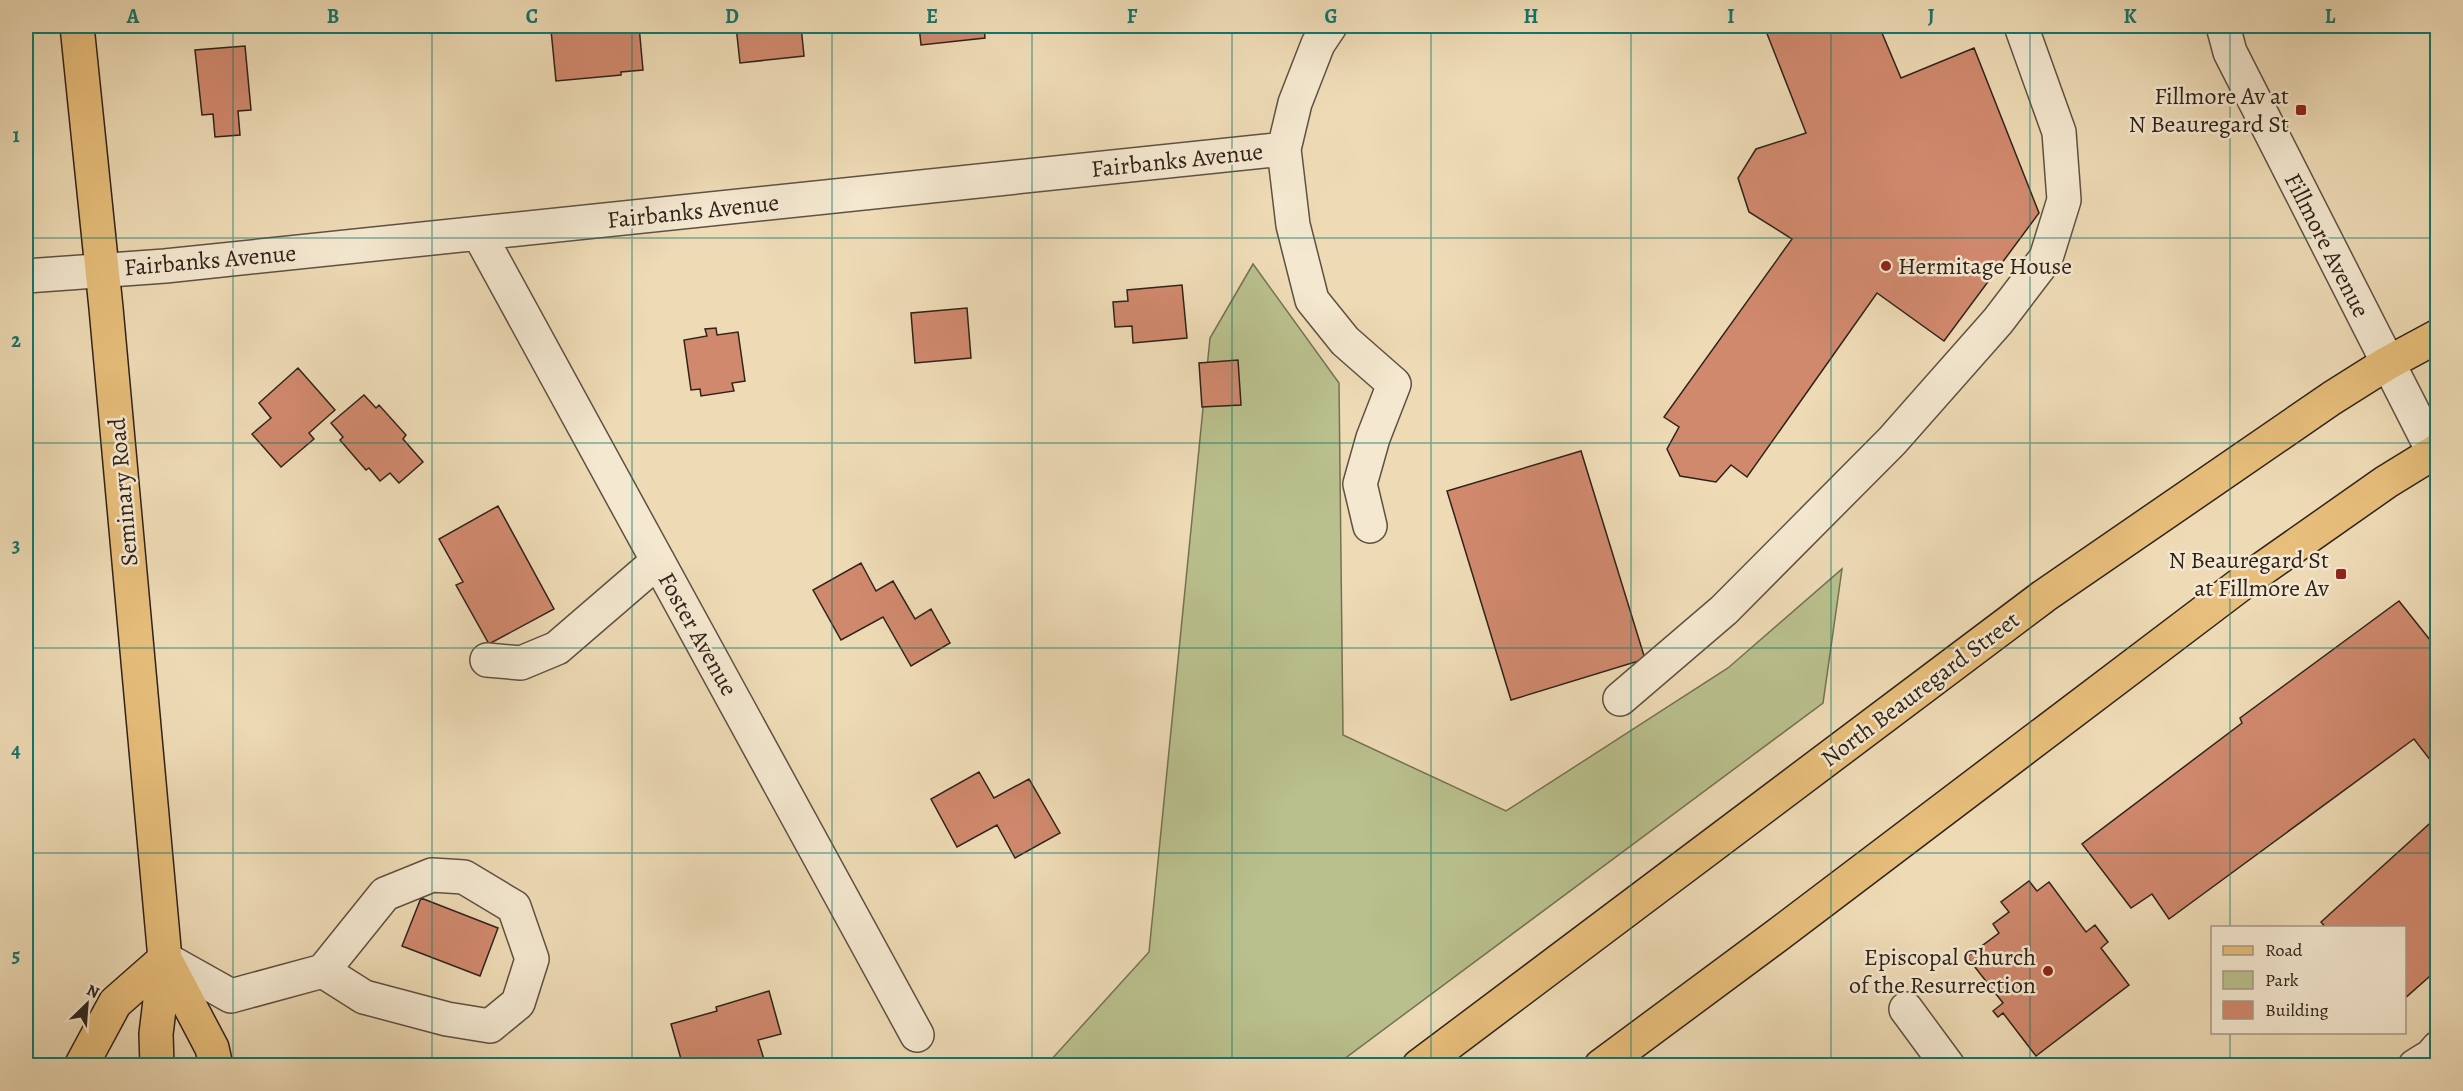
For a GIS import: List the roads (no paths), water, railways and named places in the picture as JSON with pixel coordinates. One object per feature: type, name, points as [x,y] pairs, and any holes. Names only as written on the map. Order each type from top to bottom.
[{"type":"main road","name":"Seminary Road","points":[[77,26],[102,270],[165,959],[157,1050]]},
{"type":"main road","name":"North Beauregard Street","points":[[1419,1065],[2044,596],[2386,364],[2438,336]]},
{"type":"main road","points":[[1601,1065],[1775,937],[2245,581],[2386,482],[2436,454]]},
{"type":"main road","name":"Seminary Road","points":[[165,959],[212,1048],[216,1065]]},
{"type":"main road","points":[[81,1065],[115,1003],[165,959]]},
{"type":"main road","points":[[157,1050],[165,1065]]},
{"type":"street","points":[[1330,26],[1318,44],[1294,103],[1284,149],[1293,225],[1312,300],[1345,341],[1394,384],[1373,438],[1360,484],[1370,526]]},
{"type":"street","points":[[1620,699],[1724,610],[1892,441],[1998,321],[2046,258],[2064,200],[2059,132],[2021,26]]},
{"type":"street","name":"Fillmore Avenue","points":[[2223,26],[2230,52],[2386,364],[2436,454]]},
{"type":"street","name":"Fairbanks Avenue","points":[[26,276],[479,234],[1284,149]]},
{"type":"street","name":"Foster Avenue","points":[[479,234],[917,1035]]},
{"type":"street","points":[[487,660],[521,663],[557,648],[657,561]]},
{"type":"street","points":[[165,959],[231,996],[323,971],[385,894],[432,875],[464,877],[514,907],[532,959],[518,1003],[490,1026],[447,1019],[364,997],[323,971]]},
{"type":"street","points":[[1906,1010],[1948,1065]]},
{"type":"street","points":[[2415,1065],[2431,1056],[2438,1048]]},
{"type":"place","name":"Fillmore Av at N Beauregard St","points":[[2301,110]]},
{"type":"place","name":"Hermitage House","points":[[1886,266]]},
{"type":"place","name":"N Beauregard St at Fillmore Av","points":[[2341,574]]},
{"type":"place","name":"Episcopal Church of the Resurrection","points":[[2048,971]]}]
